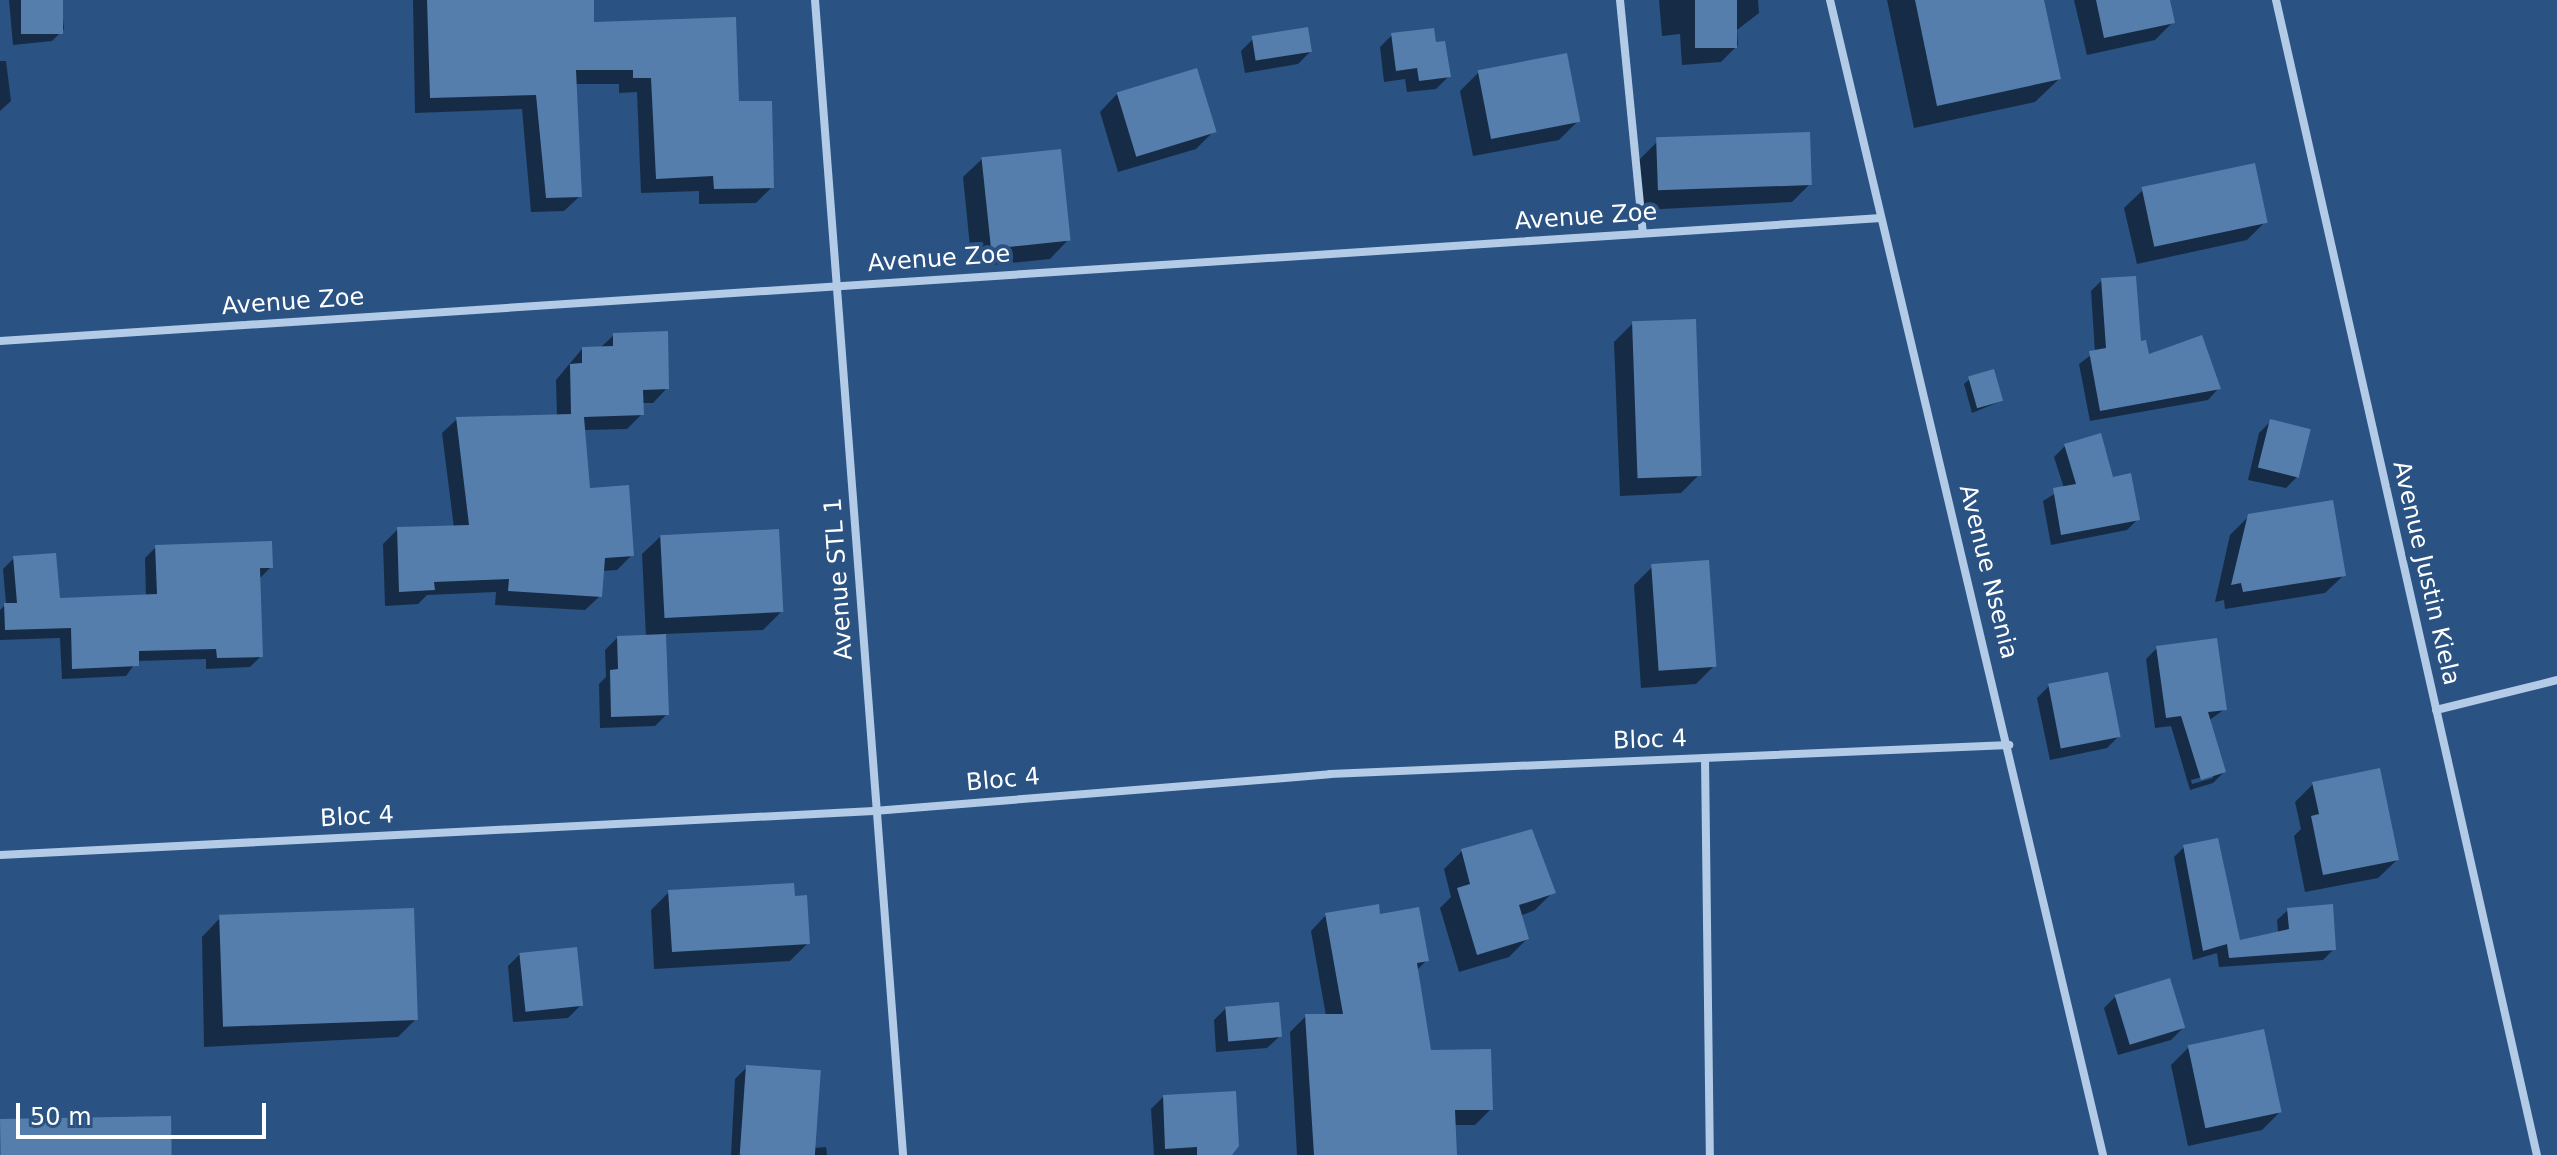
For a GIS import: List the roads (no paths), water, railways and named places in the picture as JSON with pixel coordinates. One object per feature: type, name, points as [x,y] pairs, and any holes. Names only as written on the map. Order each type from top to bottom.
[{"type":"street","name":"Avenue STL 1","points":[[815,0],[839,286],[874,811],[903,1155]]},
{"type":"street","points":[[1620,0],[1643,233]]},
{"type":"street","name":"Avenue Nsenia","points":[[1830,0],[2009,745],[2103,1155]]},
{"type":"street","name":"Avenue Justin Kiela","points":[[2276,0],[2537,1155]]},
{"type":"street","name":"Avenue Zoe","points":[[0,341],[1881,218]]},
{"type":"street","points":[[2436,710],[2557,680]]},
{"type":"street","name":"Bloc 4","points":[[0,855],[874,811],[1330,774],[2009,745]]},
{"type":"street","points":[[1705,758],[1710,1155]]}]
